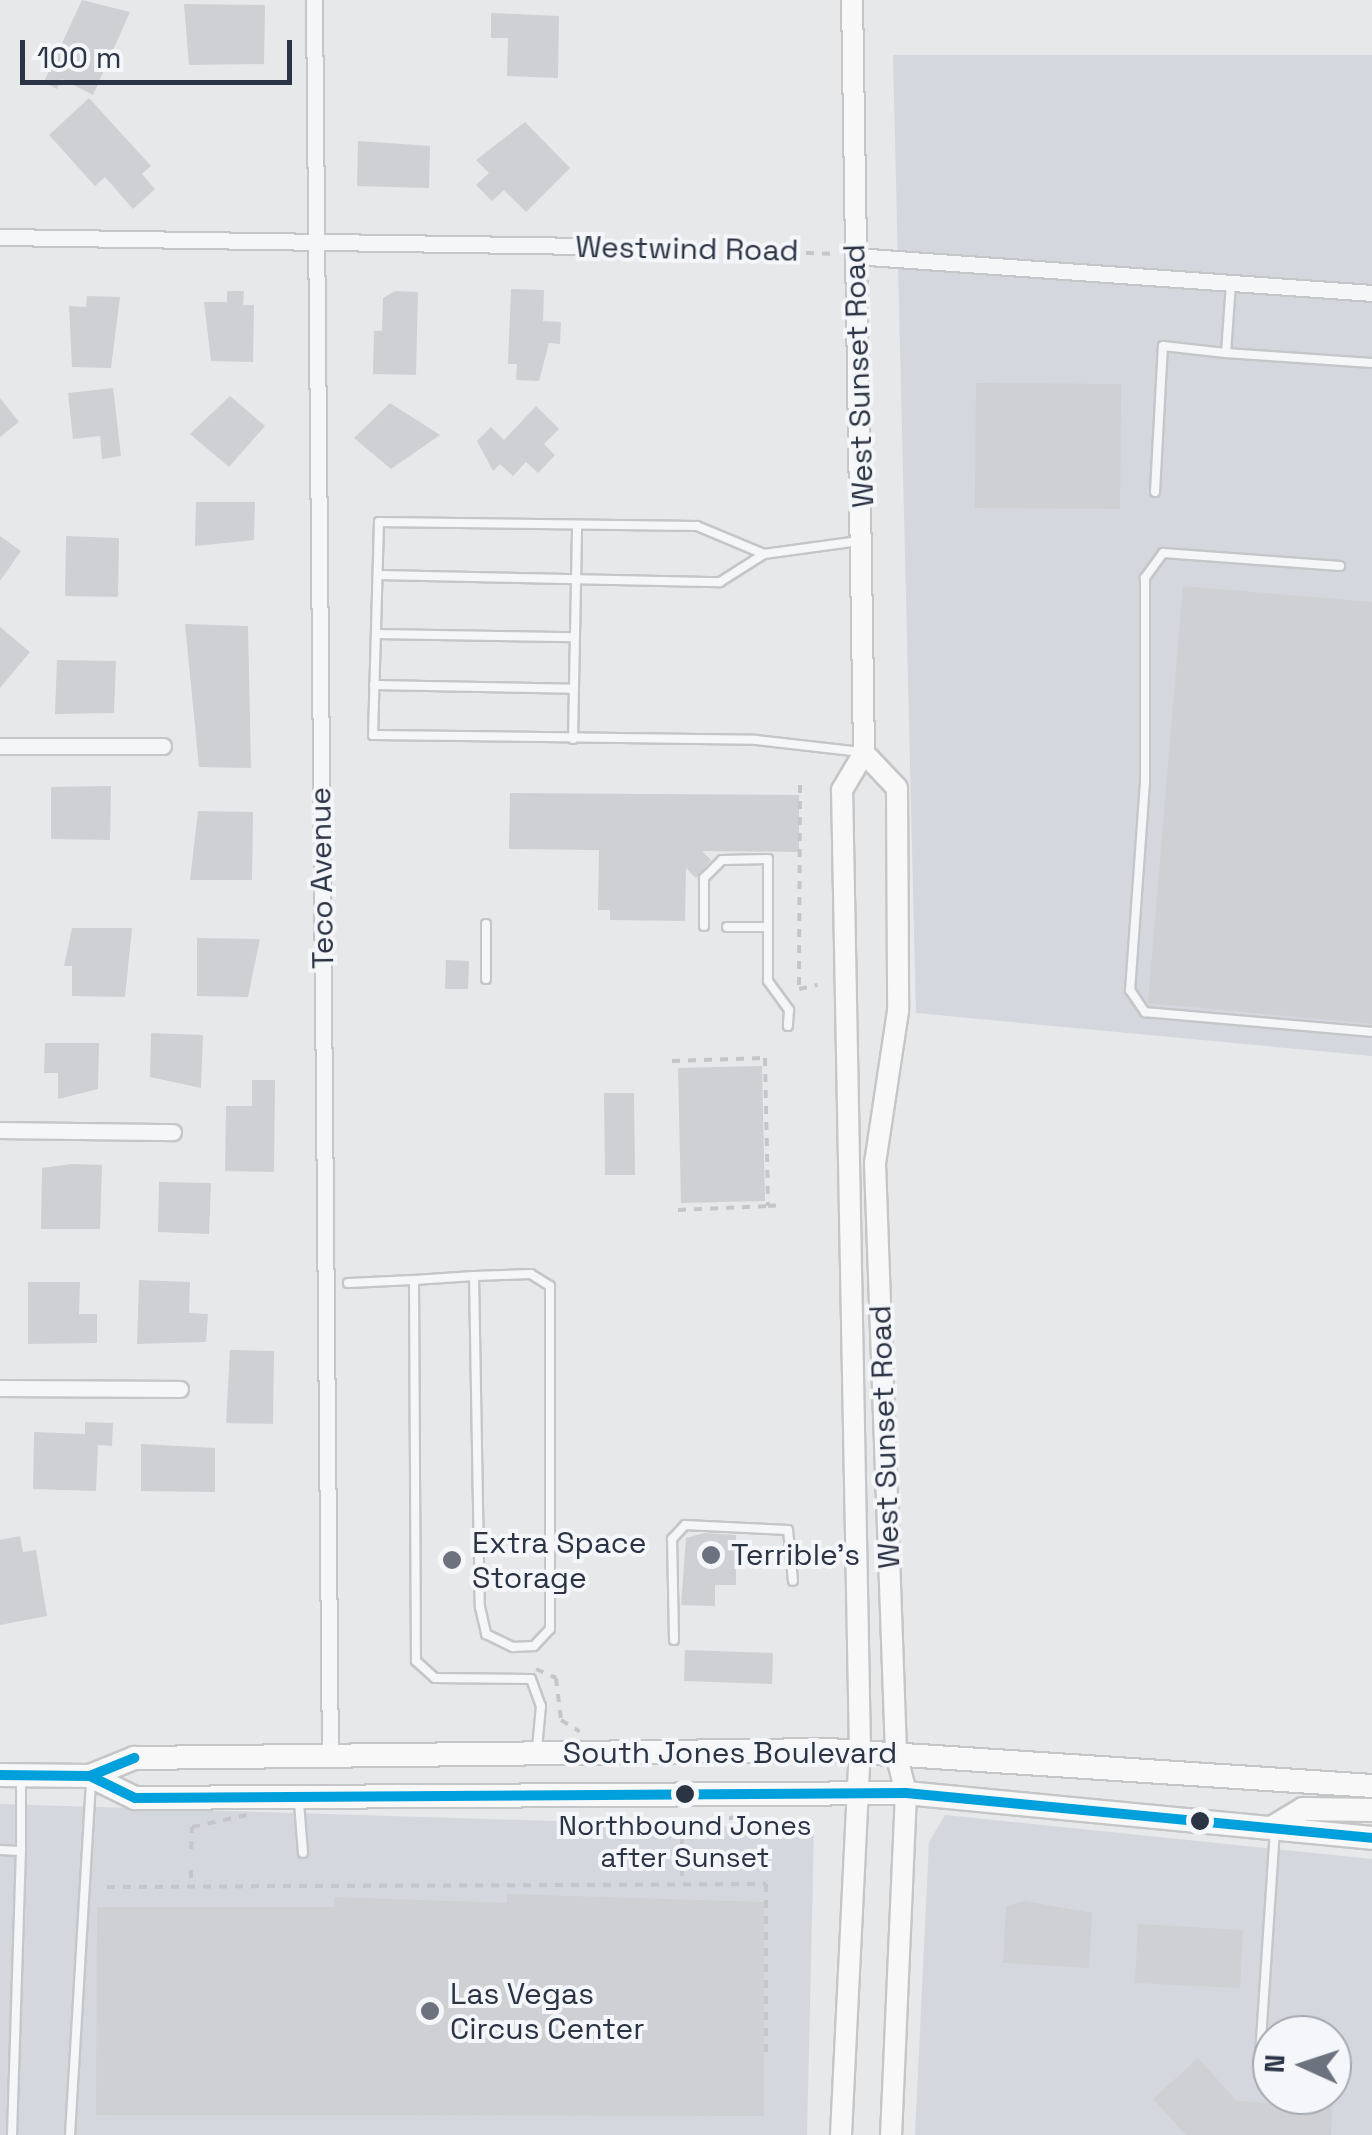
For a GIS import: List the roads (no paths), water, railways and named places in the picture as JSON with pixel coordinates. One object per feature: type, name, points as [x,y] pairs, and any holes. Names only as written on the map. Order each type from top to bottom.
[{"type":"main road","name":"West Sunset Road","points":[[842,2135],[860,1750],[842,790],[864,752],[864,540],[852,0]]},
{"type":"main road","name":"West Sunset Road","points":[[864,752],[897,788],[898,1011],[875,1162],[896,1753],[906,1794],[892,2135]]},
{"type":"main road","name":"South Jones Boulevard","points":[[11,1775],[90,1776],[134,1758],[860,1750],[1372,1786]]},
{"type":"main road","name":"South Jones Boulevard","points":[[90,1776],[135,1798],[906,1794],[1372,1838]]},
{"type":"main road","points":[[1275,1826],[1303,1809],[1372,1810]]},
{"type":"street","name":"Teco Avenue","points":[[314,0],[330,1756]]},
{"type":"street","name":"Westwind Road","points":[[0,237],[583,246]]},
{"type":"street","points":[[855,256],[1372,294]]},
{"type":"street","points":[[0,746],[162,746]]},
{"type":"street","points":[[0,1130],[173,1132]]},
{"type":"street","points":[[0,1388],[180,1389]]},
{"type":"lane","points":[[1226,353],[1231,283]]},
{"type":"lane","points":[[1155,492],[1163,346],[1372,362]]},
{"type":"lane","points":[[764,554],[697,526],[379,522],[373,735],[756,740],[864,752]]},
{"type":"lane","points":[[573,738],[577,524]]},
{"type":"lane","points":[[378,576],[720,582],[764,554],[864,540]]},
{"type":"lane","points":[[1340,566],[1164,553],[1146,578],[1145,782],[1130,990],[1144,1012],[1372,1032]]},
{"type":"lane","points":[[376,634],[575,637]]},
{"type":"lane","points":[[374,685],[574,689]]},
{"type":"lane","points":[[704,926],[704,878],[722,860],[768,860],[768,981],[789,1010],[788,1026]]},
{"type":"lane","points":[[486,924],[486,980]]},
{"type":"lane","points":[[727,926],[767,927]]},
{"type":"lane","points":[[348,1283],[474,1276],[530,1274],[550,1286],[550,1629],[534,1646],[486,1634],[480,1608],[474,1276]]},
{"type":"lane","points":[[414,1280],[416,1661],[435,1678],[530,1680],[541,1706],[537,1752]]},
{"type":"lane","points":[[674,1640],[672,1540],[685,1524],[788,1530],[793,1581]]},
{"type":"lane","points":[[11,1775],[20,1850],[12,2135]]},
{"type":"lane","points":[[70,2135],[90,1776]]},
{"type":"lane","points":[[298,1796],[304,1853]]},
{"type":"lane","points":[[1263,2015],[1275,1826]]},
{"type":"lane","points":[[0,1850],[20,1850]]},
{"type":"place","name":"Terrible's","points":[[711,1555]]},
{"type":"place","name":"Extra Space Storage","points":[[452,1560]]},
{"type":"place","name":"Northbound Jones after Sunset","points":[[685,1794]]},
{"type":"place","name":"Las Vegas Circus Center","points":[[430,2011]]}]
